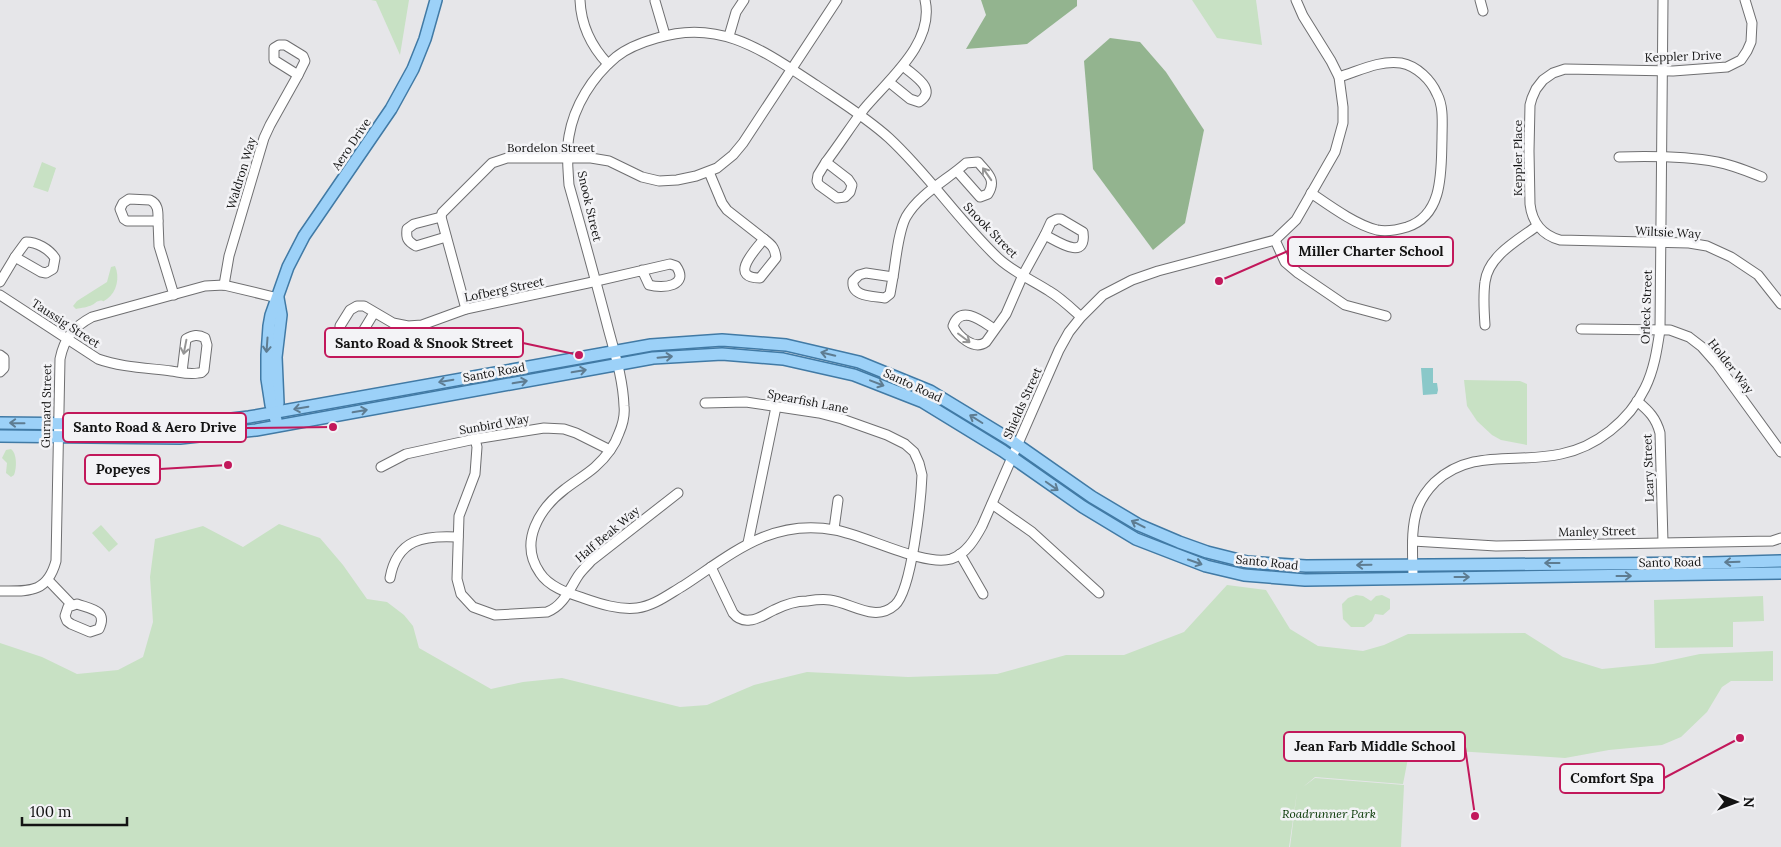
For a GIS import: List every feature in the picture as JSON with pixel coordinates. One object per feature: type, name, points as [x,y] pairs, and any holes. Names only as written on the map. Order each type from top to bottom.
[{"type":"main road","name":"Aero Drive","points":[[278,426],[275,412],[278,403],[276,357],[281,315],[278,298],[288,267],[304,236],[391,109],[414,69],[426,39],[436,0]]},
{"type":"main road","name":"Santo Road","points":[[0,423],[180,425],[211,422],[651,344],[722,340],[786,345],[809,349],[859,362],[930,390],[1017,445],[1092,497],[1139,525],[1207,552],[1247,562],[1306,566],[1781,561]]},
{"type":"main road","name":"Santo Road","points":[[0,436],[203,437],[278,426],[653,358],[722,354],[803,362],[854,374],[923,402],[1012,458],[1083,507],[1136,538],[1206,566],[1244,575],[1305,580],[1781,573]]},
{"type":"street","points":[[580,0],[585,29],[593,47],[608,64]]},
{"type":"street","points":[[655,0],[665,35]]},
{"type":"street","points":[[729,36],[736,12],[744,0]]},
{"type":"street","name":"Bordelon Street","points":[[441,217],[442,213],[492,163],[507,158],[590,158],[609,161],[642,176],[659,180],[677,180],[709,172],[717,168],[728,160],[743,143],[837,0]]},
{"type":"street","points":[[826,162],[860,115],[903,66],[915,48],[926,19],[925,0]]},
{"type":"street","name":"Shields Street","points":[[960,554],[970,547],[977,536],[1059,350],[1069,332],[1081,317],[1103,296],[1132,280],[1158,271],[1275,240],[1296,220],[1335,152],[1341,135],[1343,107],[1339,77],[1303,16],[1296,0]]},
{"type":"street","points":[[1480,0],[1482,11]]},
{"type":"street","name":"Orleck Street","points":[[1413,578],[1413,522],[1426,491],[1440,476],[1455,468],[1478,460],[1535,458],[1562,454],[1584,446],[1604,436],[1618,423],[1645,389],[1655,359],[1660,330],[1663,0]]},
{"type":"street","name":"Keppler Drive","points":[[1590,71],[1717,69],[1732,65],[1741,60],[1748,51],[1752,37],[1752,23],[1745,0]]},
{"type":"street","name":"Snook Street","points":[[568,592],[548,581],[539,572],[531,553],[533,531],[538,517],[563,490],[596,466],[610,450],[624,420],[624,406],[617,364],[570,185],[567,158],[569,136],[577,109],[590,85],[608,64],[620,54],[646,41],[665,35],[698,32],[729,36],[764,52],[860,115],[890,139],[1008,268],[1051,292],[1081,317]]},
{"type":"street","points":[[1311,193],[1366,227],[1379,231],[1396,230],[1412,225],[1421,219],[1433,205],[1439,190],[1442,111],[1438,95],[1429,80],[1420,72],[1402,63],[1380,63],[1339,77]]},
{"type":"street","points":[[889,82],[910,99],[919,102],[924,98],[927,92],[926,86],[903,66]]},
{"type":"street","name":"Keppler Place","points":[[1537,226],[1532,216],[1530,204],[1530,105],[1534,93],[1543,80],[1553,73],[1565,70],[1590,71]]},
{"type":"street","name":"Waldron Way","points":[[224,285],[229,256],[264,138],[298,75]]},
{"type":"street","points":[[1619,157],[1662,156],[1718,162],[1762,177]]},
{"type":"street","points":[[893,277],[906,218],[916,204],[957,171]]},
{"type":"street","points":[[709,172],[722,203],[727,210],[764,238]]},
{"type":"street","points":[[446,237],[416,246],[409,242],[406,236],[407,229],[414,224],[441,217],[466,309]]},
{"type":"street","points":[[158,222],[159,246],[174,295]]},
{"type":"street","points":[[1485,325],[1485,282],[1490,265],[1499,255],[1537,226]]},
{"type":"street","name":"Wiltsie Way","points":[[1537,226],[1550,236],[1565,241],[1698,244],[1723,252],[1758,275],[1781,304]]},
{"type":"street","points":[[994,329],[1006,314],[1022,275],[1045,235]]},
{"type":"street","points":[[1275,240],[1285,262],[1298,274],[1345,305],[1386,316]]},
{"type":"street","points":[[0,282],[16,257]]},
{"type":"street","name":"Lofberg Street","points":[[374,313],[393,322],[408,326],[422,325],[466,309],[642,270]]},
{"type":"street","name":"Gurnard Street","points":[[48,580],[53,572],[56,561],[60,360],[62,348],[71,331],[92,317],[205,286],[224,285],[278,298]]},
{"type":"street","name":"Taussig Street","points":[[0,295],[98,359],[182,372]]},
{"type":"street","name":"Holder Way","points":[[1581,329],[1670,330],[1683,334],[1702,347],[1717,364],[1781,452]]},
{"type":"street","points":[[0,355],[4,358],[4,368],[0,372]]},
{"type":"street","name":"Leary Street","points":[[1637,401],[1657,421],[1660,433],[1663,542]]},
{"type":"street","name":"Spearfish Lane","points":[[705,403],[746,402],[842,419],[887,435],[905,444],[914,452],[922,475],[913,555],[899,599],[896,604],[883,612],[870,613],[831,600],[807,600],[793,602],[751,620],[743,620],[736,617],[733,613],[711,568]]},
{"type":"street","points":[[748,543],[776,407]]},
{"type":"street","name":"Sunbird Way","points":[[381,467],[406,454],[475,439],[551,428],[576,433],[610,450]]},
{"type":"street","name":"Half Beak Way","points":[[475,439],[477,447],[475,474],[459,516],[457,579],[461,594],[473,607],[495,615],[547,612],[555,609],[563,601],[580,573],[591,561],[678,493]]},
{"type":"street","points":[[834,530],[838,500]]},
{"type":"street","points":[[992,504],[1032,532],[1099,593]]},
{"type":"street","points":[[568,592],[614,607],[638,608],[660,600],[748,543],[779,531],[808,527],[850,533],[913,555],[938,560],[951,559],[960,554],[983,594]]},
{"type":"street","points":[[390,578],[392,566],[396,558],[410,544],[428,536],[458,536]]},
{"type":"street","name":"Manley Street","points":[[1413,541],[1496,546],[1772,541],[1781,538]]},
{"type":"street","points":[[0,591],[30,591],[42,586],[48,580],[72,605]]},
{"type":"green space","points":[[371,0],[409,0],[400,55],[376,1]]},
{"type":"green space","points":[[981,0],[1077,0],[1077,6],[1027,44],[966,49],[986,15]]},
{"type":"green space","points":[[1192,0],[1256,0],[1262,45],[1217,38]]},
{"type":"green space","points":[[1110,38],[1140,42],[1166,72],[1204,130],[1185,223],[1153,250],[1093,169],[1084,61]]},
{"type":"green space","points":[[42,162],[56,168],[48,192],[33,187]]},
{"type":"green space","points":[[115,266],[117,270],[117,284],[110,296],[104,301],[98,301],[93,305],[76,309],[73,306],[77,301],[107,282],[111,267]]},
{"type":"green space","points":[[1464,380],[1520,381],[1527,384],[1527,445],[1501,440],[1492,435],[1477,421],[1467,406]]},
{"type":"green space","points":[[11,449],[16,465],[14,475],[11,477],[6,473],[7,463],[2,458],[6,450]]},
{"type":"green space","name":"Roadrunner Park","points":[[279,524],[320,538],[343,565],[367,599],[387,602],[404,615],[413,626],[419,648],[491,689],[523,682],[562,678],[680,707],[707,705],[754,685],[807,672],[908,677],[997,674],[1066,655],[1124,655],[1184,632],[1227,585],[1266,590],[1290,629],[1318,646],[1363,651],[1384,645],[1408,634],[1525,633],[1563,657],[1602,669],[1653,664],[1700,654],[1773,651],[1773,681],[1731,681],[1722,687],[1707,712],[1681,737],[1662,745],[1609,750],[1565,758],[1410,748],[1403,784],[1315,777],[1303,787],[1315,778],[1404,785],[1401,847],[1290,847],[1297,792],[1289,847],[0,847],[0,643],[42,657],[77,674],[118,670],[143,657],[153,622],[150,577],[155,539],[203,526],[243,547]]},
{"type":"green space","points":[[101,525],[118,544],[109,552],[92,533]]},
{"type":"green space","points":[[1356,595],[1363,596],[1371,601],[1376,596],[1382,595],[1390,599],[1390,609],[1383,615],[1375,614],[1372,621],[1364,627],[1351,627],[1343,619],[1342,604],[1348,598]]},
{"type":"green space","points":[[1763,596],[1764,621],[1733,622],[1733,647],[1655,648],[1654,600]]},
{"type":"water","points":[[1421,368],[1433,368],[1433,383],[1437,383],[1437,394],[1423,395]]},
{"type":"place","name":"Miller Charter School","points":[[1219,281]]},
{"type":"place","name":"Santo Road & Snook Street","points":[[579,355]]},
{"type":"place","name":"Santo Road & Aero Drive","points":[[333,427]]},
{"type":"place","name":"Popeyes","points":[[228,465]]},
{"type":"place","name":"Comfort Spa","points":[[1740,738]]},
{"type":"place","name":"Jean Farb Middle School","points":[[1475,816]]}]
